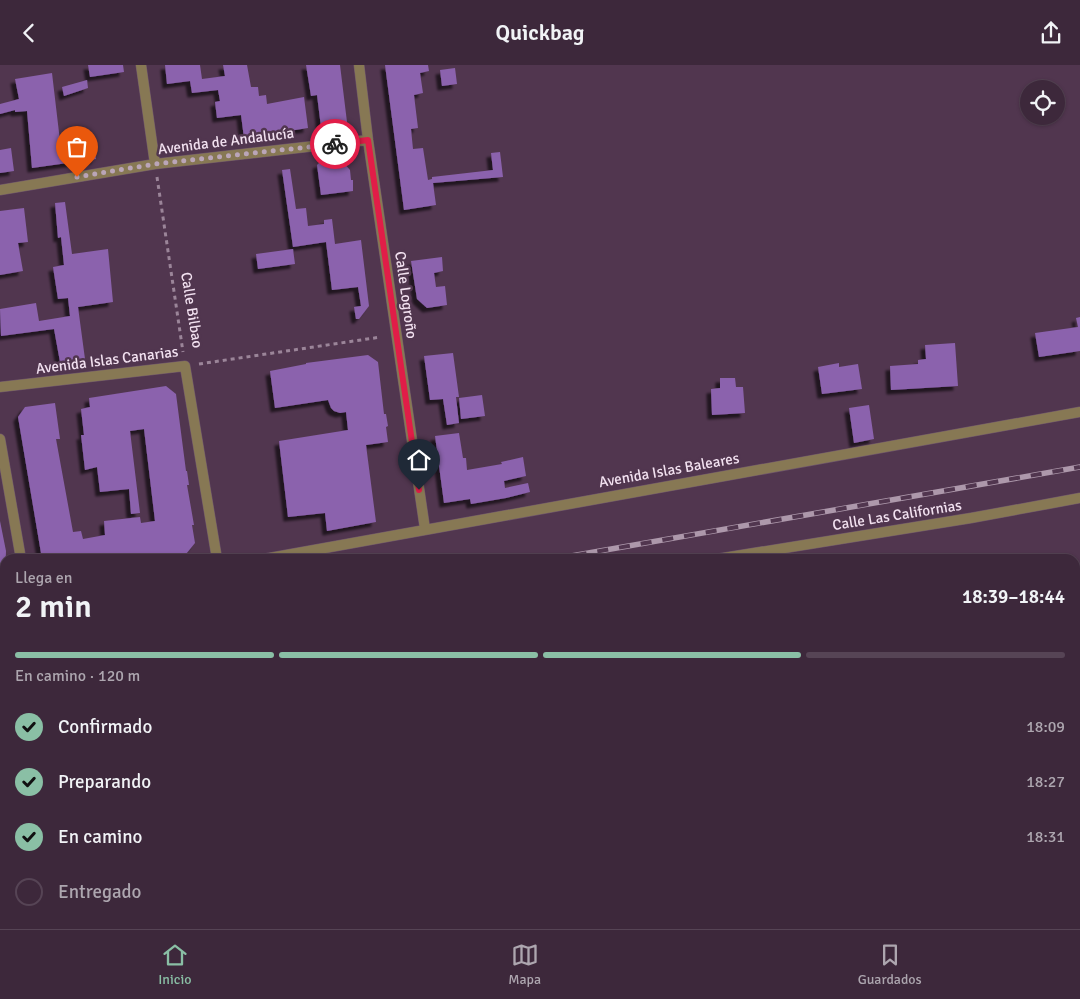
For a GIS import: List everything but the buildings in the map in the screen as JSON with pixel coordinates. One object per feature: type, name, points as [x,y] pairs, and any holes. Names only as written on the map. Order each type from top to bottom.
[{"type":"street","points":[[141,65],[155,164]]},
{"type":"street","name":"Calle Logroño","points":[[359,65],[368,140],[425,529]]},
{"type":"street","name":"Avenida de Andalucía","points":[[0,190],[155,164],[368,140]]},
{"type":"street","name":"Avenida Islas Canarias","points":[[0,387],[185,366]]},
{"type":"street","name":"Calle Bilbao","points":[[185,366],[216,554]]},
{"type":"street","name":"Avenida Islas Baleares","points":[[291,554],[1080,411]]},
{"type":"street","points":[[0,439],[20,554]]},
{"type":"street","name":"Calle Las Californias","points":[[749,554],[971,518],[1080,498]]},
{"type":"path","name":"Calle Bilbao","points":[[155,164],[185,366]]},
{"type":"path","name":"Avenida Islas Canarias","points":[[185,366],[396,335]]},
{"type":"railway","points":[[583,554],[1080,467]]},
{"type":"way so far","points":[[77,177],[155,164],[335,144]]},
{"type":"route","points":[[335,144],[368,140],[419,490]]}]
